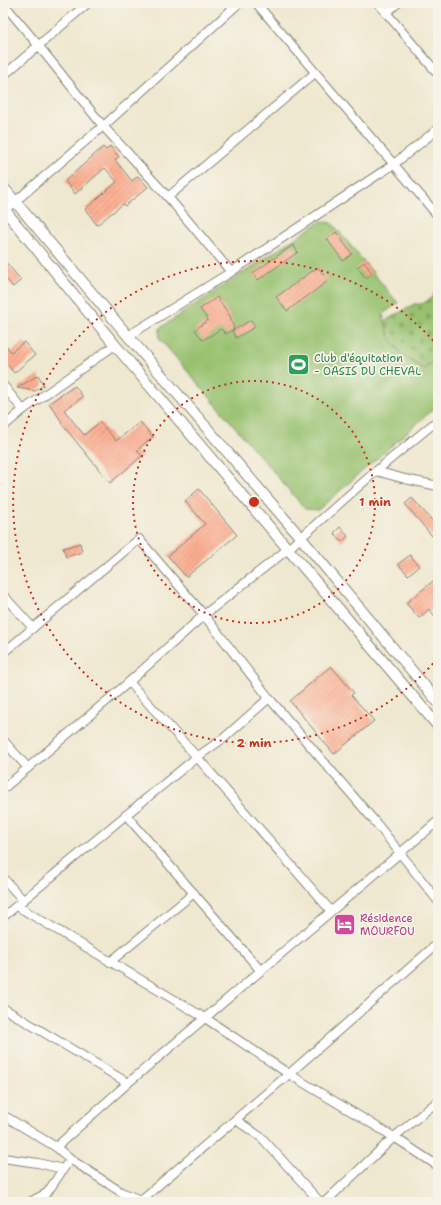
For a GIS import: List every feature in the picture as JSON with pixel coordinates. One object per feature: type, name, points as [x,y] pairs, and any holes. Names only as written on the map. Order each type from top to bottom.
[{"type":"street","points":[[3,3],[103,126],[168,197],[231,272]]},
{"type":"street","points":[[3,76],[88,3]]},
{"type":"street","points":[[239,3],[103,126],[16,202],[4,210],[115,345],[438,726]]},
{"type":"street","points":[[256,3],[438,216]]},
{"type":"street","points":[[378,3],[438,74]]},
{"type":"street","points":[[386,13],[398,3]]},
{"type":"street","points":[[168,197],[316,74]]},
{"type":"street","points":[[128,336],[231,272],[394,164],[438,129]]},
{"type":"street","points":[[3,187],[438,702]]},
{"type":"street","points":[[3,427],[23,410],[115,345]]},
{"type":"street","points":[[3,385],[23,410]]},
{"type":"street","points":[[3,789],[204,615],[288,549],[376,471],[438,420]]},
{"type":"street","points":[[376,471],[438,486]]},
{"type":"street","points":[[3,653],[139,539],[204,615],[269,698],[368,812],[438,901]]},
{"type":"street","points":[[3,595],[33,628]]},
{"type":"street","points":[[128,682],[198,758],[331,911]]},
{"type":"street","points":[[3,917],[126,815],[224,738],[269,698]]},
{"type":"street","points":[[3,740],[28,768]]},
{"type":"street","points":[[126,815],[261,971]]},
{"type":"street","points":[[56,1147],[128,1083],[438,821]]},
{"type":"street","points":[[3,878],[23,900]]},
{"type":"street","points":[[110,962],[194,893]]},
{"type":"street","points":[[17,906],[205,1018],[289,1074],[394,1137],[438,1166]]},
{"type":"street","points":[[3,1115],[56,1147],[70,1159],[122,1192],[143,1201],[438,943]]},
{"type":"street","points":[[3,1008],[128,1083]]},
{"type":"street","points":[[324,1202],[394,1137],[438,1101]]},
{"type":"street","points":[[236,1120],[262,1138],[320,1202]]},
{"type":"street","points":[[3,1158],[38,1163],[63,1169]]},
{"type":"street","points":[[30,1202],[47,1193],[70,1159]]},
{"type":"street","points":[[122,1192],[125,1202]]},
{"type":"green space","name":"Club d'équitation - OASIS DU CHEVAL","points":[[321,221],[332,223],[398,303],[383,314],[389,336],[402,355],[424,369],[438,359],[438,405],[318,510],[305,509],[159,338],[160,328]]},
{"type":"green space","points":[[437,287],[438,359],[424,369],[402,355],[389,336],[385,321],[414,304],[422,304],[433,297]]},
{"type":"building","points":[[110,146],[119,157],[115,160],[132,181],[138,176],[148,187],[125,206],[123,204],[97,225],[85,209],[117,182],[105,168],[75,194],[65,181],[103,147],[106,150]]},
{"type":"building","points":[[336,232],[352,254],[343,261],[327,239]]},
{"type":"building","points":[[293,245],[298,252],[258,280],[253,273]]},
{"type":"building","points":[[3,259],[21,280],[13,287],[3,275]]},
{"type":"building","points":[[364,262],[372,273],[366,278],[357,267]]},
{"type":"building","points":[[318,267],[328,281],[287,311],[276,297]]},
{"type":"building","points":[[217,297],[230,316],[234,329],[226,334],[221,329],[203,340],[195,330],[208,320],[200,309]]},
{"type":"building","points":[[251,320],[255,327],[236,338],[232,331]]},
{"type":"building","points":[[3,342],[11,352],[24,342],[35,355],[14,373],[3,359]]},
{"type":"building","points":[[38,375],[44,385],[35,391],[17,388]]},
{"type":"building","points":[[75,386],[83,397],[64,410],[84,435],[100,422],[116,441],[140,422],[153,437],[137,450],[142,456],[110,483],[61,423],[62,422],[49,403]]},
{"type":"building","points":[[199,489],[237,535],[186,577],[168,556],[205,524],[185,501]]},
{"type":"building","points":[[412,498],[438,527],[438,531],[432,536],[405,504]]},
{"type":"building","points":[[340,527],[348,536],[342,542],[334,533]]},
{"type":"building","points":[[80,543],[82,552],[66,557],[63,548]]},
{"type":"building","points":[[410,555],[419,566],[408,575],[398,564]]},
{"type":"building","points":[[438,577],[438,620],[429,609],[419,618],[406,603]]},
{"type":"building","points":[[331,666],[354,693],[351,695],[374,721],[334,754],[290,701]]},
{"type":"place","name":"Club d'équitation - OASIS DU CHEVAL","points":[[299,364]]},
{"type":"place","name":"Résidence MOURFOU","points":[[345,924]]}]
